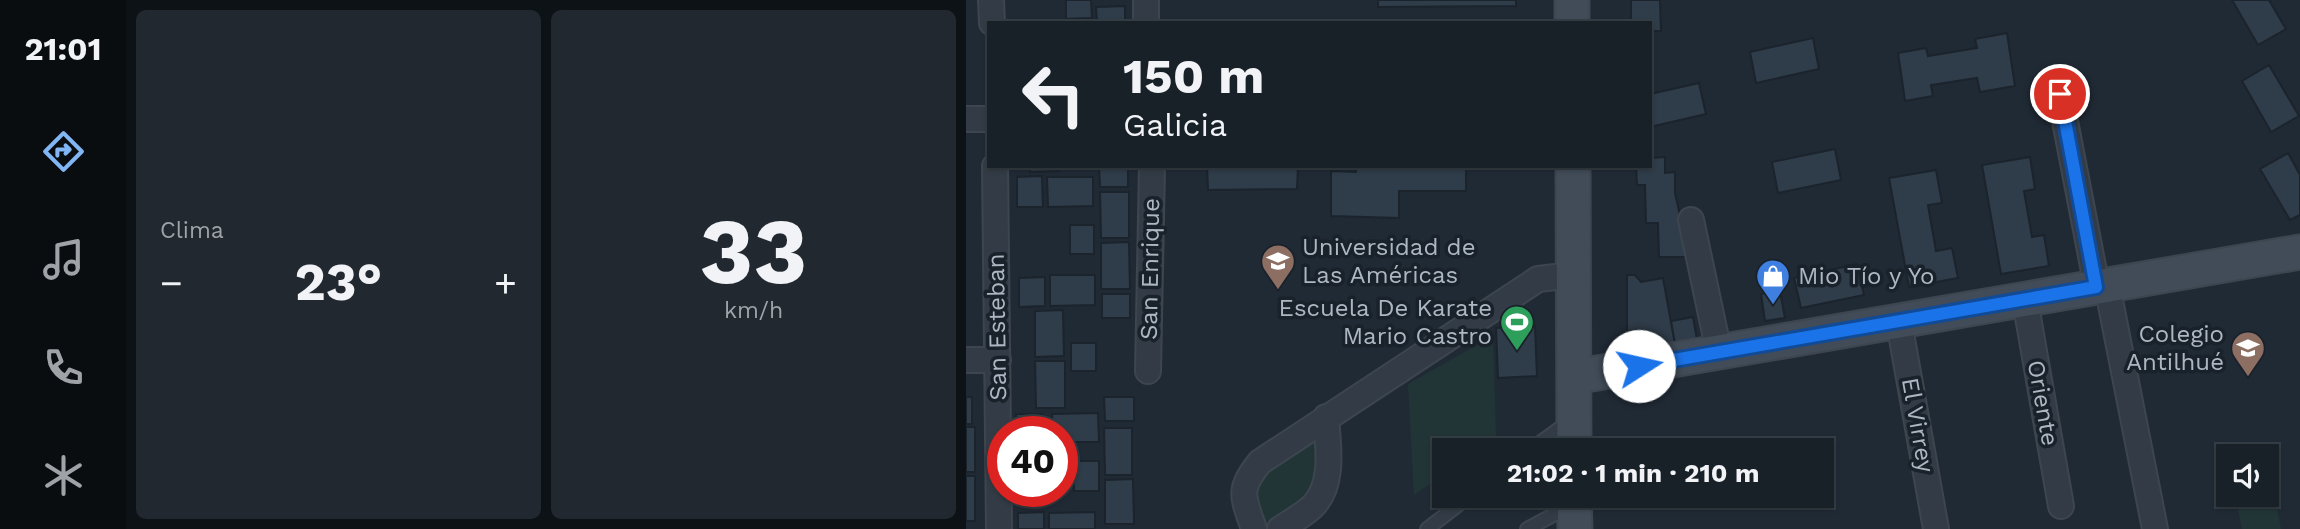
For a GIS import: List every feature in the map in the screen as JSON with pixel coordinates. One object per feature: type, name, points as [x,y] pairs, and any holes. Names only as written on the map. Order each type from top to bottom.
[{"type":"street","points":[[991,0],[992,21]]},
{"type":"street","points":[[1146,0],[1146,21]]},
{"type":"street","points":[[1572,0],[1572,21]]},
{"type":"street","points":[[2060,94],[2155,529]]},
{"type":"street","points":[[966,119],[987,119]]},
{"type":"street","name":"San Esteban","points":[[995,168],[999,529]]},
{"type":"street","name":"San Enrique","points":[[1148,371],[1152,168]]},
{"type":"street","points":[[1573,168],[1574,434]]},
{"type":"street","points":[[1691,220],[1719,352]]},
{"type":"street","points":[[1574,377],[2300,252]]},
{"type":"street","points":[[1254,529],[1244,500],[1246,479],[1260,461],[1538,279],[1573,275]]},
{"type":"street","name":"Oriente","points":[[2025,300],[2061,506]]},
{"type":"street","name":"El Virrey","points":[[1902,321],[1902,339],[1936,529]]},
{"type":"street","points":[[966,360],[998,360]]},
{"type":"street","points":[[1280,529],[1313,506],[1325,486],[1329,458],[1326,417]]},
{"type":"lane","points":[[1427,529],[1454,508]]},
{"type":"lane","points":[[1527,529],[1575,509]]},
{"type":"shaded area","points":[[1493,336],[1496,437],[1432,438],[1432,482],[1414,495],[1408,384]]},
{"type":"shaded area","points":[[1316,433],[1316,473],[1306,494],[1264,526],[1251,494],[1257,474]]},
{"type":"shaded area","points":[[2237,507],[2277,507],[2281,529],[2242,529]]},
{"type":"building","points":[[1066,0],[1091,0],[1092,18],[1066,19]]},
{"type":"building","points":[[1378,0],[1516,0],[1516,6],[1378,7]]},
{"type":"building","points":[[1631,0],[1660,0],[1661,31],[1652,31],[1652,21],[1631,21]]},
{"type":"building","points":[[2232,0],[2269,0],[2286,29],[2258,45]]},
{"type":"building","points":[[1125,6],[1125,21],[1097,21],[1096,7]]},
{"type":"building","points":[[2007,33],[2015,86],[1980,92],[1977,78],[1931,85],[1933,96],[1905,101],[1898,53],[1926,48],[1928,56],[1977,48],[1975,39]]},
{"type":"building","points":[[1813,38],[1819,69],[1756,83],[1750,52]]},
{"type":"building","points":[[2269,65],[2299,116],[2271,132],[2242,81]]},
{"type":"building","points":[[1699,83],[1706,114],[1652,127],[1652,94]]},
{"type":"building","points":[[1835,149],[1841,180],[1778,193],[1772,162]]},
{"type":"building","points":[[2288,153],[2300,175],[2300,215],[2290,220],[2260,169]]},
{"type":"building","points":[[1665,157],[1665,173],[1675,172],[1675,193],[1689,257],[1659,257],[1658,223],[1646,223],[1645,185],[1637,185],[1636,168],[1652,168],[1652,158]]},
{"type":"building","points":[[2030,157],[2035,189],[2024,191],[2032,237],[2044,235],[2049,266],[2001,274],[1982,165]]},
{"type":"building","points":[[1030,168],[1059,168],[1059,171],[1030,172]]},
{"type":"building","points":[[1099,168],[1128,168],[1128,187],[1100,187]]},
{"type":"building","points":[[1207,168],[1298,168],[1297,189],[1208,190]]},
{"type":"building","points":[[1356,168],[1466,168],[1466,191],[1399,191],[1399,218],[1331,216],[1331,171],[1356,172]]},
{"type":"building","points":[[1936,170],[1942,203],[1928,205],[1936,251],[1952,248],[1958,278],[1909,287],[1889,178]]},
{"type":"building","points":[[1042,176],[1043,207],[1017,207],[1017,177]]},
{"type":"building","points":[[1047,177],[1093,177],[1093,206],[1048,207]]},
{"type":"building","points":[[1100,192],[1129,192],[1129,238],[1101,238]]},
{"type":"building","points":[[1070,225],[1094,225],[1094,254],[1070,254]]},
{"type":"building","points":[[1129,242],[1130,289],[1101,289],[1101,243]]},
{"type":"building","points":[[1857,264],[1864,295],[1801,308],[1794,278]]},
{"type":"building","points":[[1050,275],[1095,275],[1095,305],[1050,306]]},
{"type":"building","points":[[1627,275],[1635,275],[1641,282],[1663,278],[1676,350],[1641,356],[1627,339]]},
{"type":"building","points":[[1045,277],[1045,306],[1019,307],[1019,278]]},
{"type":"building","name":"Mio Tío y Yo","points":[[1780,291],[1785,318],[1765,321],[1761,294]]},
{"type":"building","points":[[1102,294],[1130,294],[1130,318],[1102,318]]},
{"type":"building","points":[[1063,310],[1064,356],[1035,357],[1035,311]]},
{"type":"building","points":[[1693,317],[1698,345],[1676,350],[1671,321]]},
{"type":"building","name":"Escuela De Karate Mario Castro","points":[[1535,326],[1537,376],[1498,378],[1496,328]]},
{"type":"building","points":[[1071,343],[1096,343],[1096,371],[1071,371]]},
{"type":"building","points":[[1035,361],[1065,361],[1065,408],[1036,408]]},
{"type":"building","points":[[966,397],[972,397],[972,424],[966,424]]},
{"type":"building","points":[[1104,397],[1134,397],[1134,421],[1105,421]]},
{"type":"building","points":[[1098,413],[1099,442],[1078,442],[1078,416],[1052,414]]},
{"type":"building","points":[[1016,414],[1042,414],[1042,416]]},
{"type":"building","points":[[966,427],[975,427],[975,472],[966,472]]},
{"type":"building","points":[[1104,428],[1132,428],[1132,475],[1105,475]]},
{"type":"building","points":[[1078,461],[1099,461],[1099,491],[1078,491]]},
{"type":"building","points":[[966,476],[975,476],[975,521],[966,521]]},
{"type":"building","points":[[1133,479],[1134,524],[1105,524],[1105,480]]},
{"type":"building","points":[[1044,512],[1044,529],[1018,529],[1018,513]]},
{"type":"building","points":[[1095,512],[1095,529],[1049,529],[1049,513]]},
{"type":"place","name":"Universidad de Las Américas","points":[[1278,291]]},
{"type":"place","name":"Mio Tío y Yo","points":[[1773,306]]},
{"type":"place","name":"Escuela De Karate Mario Castro","points":[[1517,352]]},
{"type":"place","name":"Colegio Antilhué","points":[[2248,378]]},
{"type":"route","points":[[1639,366],[2096,287],[2060,94]]}]
